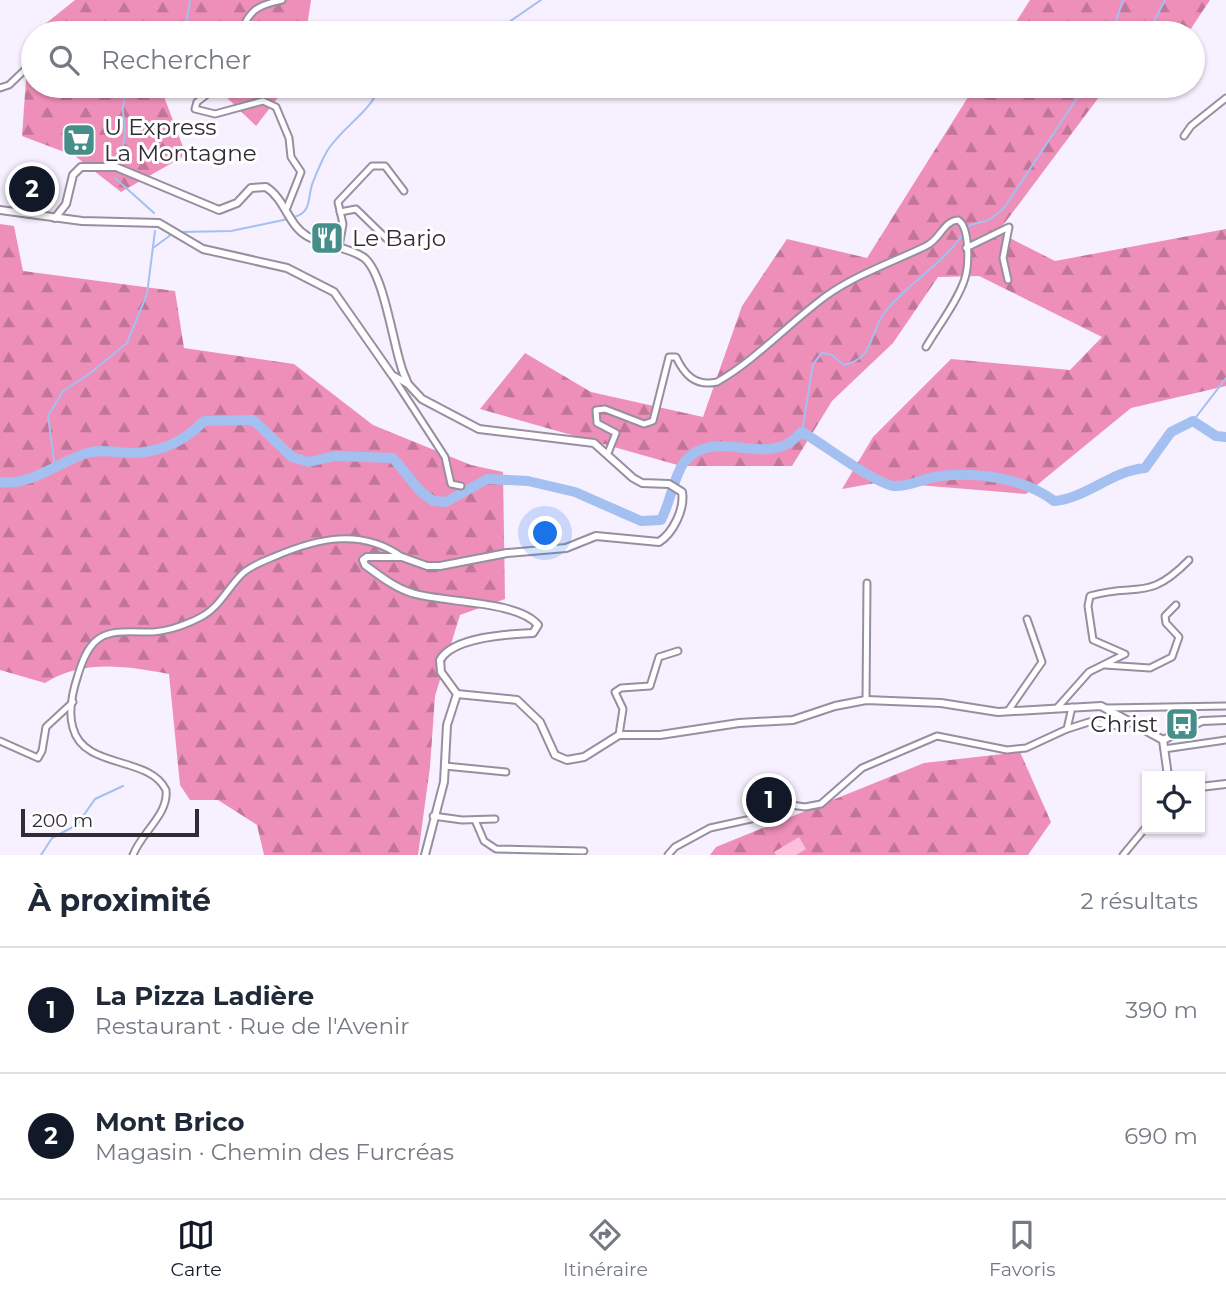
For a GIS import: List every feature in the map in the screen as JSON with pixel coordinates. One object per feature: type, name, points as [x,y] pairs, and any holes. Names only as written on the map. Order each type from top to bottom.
[{"type":"street","points":[[245,21],[257,6],[282,0]]},
{"type":"street","points":[[0,88],[9,85],[21,74]]},
{"type":"street","points":[[202,98],[197,102],[195,109],[215,114],[263,100],[276,107],[289,138],[291,157],[300,172],[286,210]]},
{"type":"street","points":[[1184,136],[1198,120],[1226,98]]},
{"type":"street","points":[[55,218],[66,204],[76,170],[94,165],[116,167],[219,210],[237,203],[250,188],[266,187],[307,236],[362,256],[373,268],[408,384]]},
{"type":"street","points":[[339,247],[343,224],[338,202],[372,166],[385,166],[404,191]]},
{"type":"street","points":[[340,212],[356,209],[392,244]]},
{"type":"street","points":[[0,210],[55,218],[159,223],[203,249],[286,268],[324,285],[349,311],[445,457],[451,484],[461,486]]},
{"type":"street","points":[[608,453],[616,433],[612,428],[597,423],[596,410],[605,409],[644,424],[653,421],[669,356],[676,357],[680,369],[690,377],[702,383],[717,382],[829,294],[899,257],[927,246],[939,238],[952,221],[962,222],[966,234],[965,278],[926,347]]},
{"type":"street","points":[[966,247],[1009,227],[1003,258],[1008,280]]},
{"type":"street","points":[[392,375],[398,374],[400,364]]},
{"type":"street","points":[[134,855],[141,838],[161,811],[166,790],[157,778],[100,756],[82,744],[73,728],[73,702],[80,667],[91,644],[107,633],[158,631],[199,619],[219,604],[236,580],[256,564],[331,538],[370,540],[401,556],[428,566],[440,566],[507,553],[566,548],[596,536],[659,542],[666,537],[682,506],[682,492],[678,488],[669,484],[642,483],[608,453],[585,440],[503,434],[480,429],[422,399],[408,384],[392,375]]},
{"type":"street","points":[[401,556],[367,557],[363,563],[409,592],[492,606],[526,616],[538,625],[533,633],[484,638],[448,650],[439,665],[457,694],[447,725],[445,766],[425,855]]},
{"type":"street","points":[[1057,708],[1088,672],[1125,654],[1093,640],[1088,606],[1090,596],[1157,586],[1169,579],[1189,560]]},
{"type":"street","points":[[866,700],[867,583]]},
{"type":"street","points":[[1102,665],[1155,667],[1172,657],[1179,637],[1166,623],[1165,616],[1176,605]]},
{"type":"street","points":[[1008,711],[1042,662],[1027,619]]},
{"type":"street","points":[[619,735],[623,709],[615,692],[621,688],[650,685],[659,657],[678,651]]},
{"type":"street","points":[[457,694],[517,700],[540,722],[555,755],[562,759],[584,757],[619,735],[660,735],[740,723],[793,720],[835,706],[866,700],[941,703],[977,710],[1008,711],[1072,707],[1226,706]]},
{"type":"street","points":[[0,741],[38,758],[42,751],[46,727],[73,702]]},
{"type":"street","points":[[1067,729],[1072,707]]},
{"type":"street","points":[[1107,708],[1163,740]]},
{"type":"street","points":[[1163,740],[1202,721],[1226,720]]},
{"type":"street","points":[[668,855],[675,846],[710,828],[751,820],[783,804],[805,807],[821,804],[862,768],[936,736],[1007,750],[1026,748],[1089,722],[1119,726]]},
{"type":"street","points":[[1163,740],[1167,771]]},
{"type":"street","points":[[1164,749],[1226,740]]},
{"type":"street","points":[[445,766],[506,772]]},
{"type":"street","points":[[1205,787],[1226,784]]},
{"type":"street","points":[[433,816],[495,819]]},
{"type":"street","points":[[475,820],[484,841],[496,849],[584,851]]},
{"type":"street","points":[[1123,855],[1142,831]]},
{"type":"green space","points":[[75,0],[311,0],[308,21],[49,21]]},
{"type":"green space","points":[[1030,0],[1210,0],[1196,21],[1017,21]]},
{"type":"green space","points":[[25,98],[165,98],[186,155],[121,192],[75,156],[22,136]]},
{"type":"green space","points":[[227,98],[278,98],[256,126]]},
{"type":"green space","points":[[967,98],[1098,98],[998,232],[1055,261],[1226,229],[1226,386],[1131,408],[1026,494],[881,482],[842,489],[873,437],[951,359],[1070,370],[1102,337],[979,276],[938,277],[893,343],[832,401],[792,466],[681,466],[480,409],[525,353],[591,392],[703,417],[742,306],[787,239],[867,258]]},
{"type":"green space","points":[[0,224],[14,226],[23,271],[175,291],[184,348],[294,364],[373,425],[471,465],[503,472],[505,599],[460,615],[435,696],[430,767],[418,855],[264,855],[257,825],[218,800],[190,800],[180,785],[169,674],[121,667],[90,667],[59,675],[45,683],[0,670]]},
{"type":"green space","points":[[1020,752],[1051,822],[1028,855],[710,855],[716,847],[924,763]]},
{"type":"shaded area","points":[[799,837],[806,849],[796,855],[776,855],[774,852]]},
{"type":"waterway","points":[[187,21],[190,0]]},
{"type":"waterway","points":[[510,21],[541,0]]},
{"type":"waterway","points":[[1116,21],[1123,0]]},
{"type":"waterway","points":[[1154,21],[1165,0]]},
{"type":"waterway","points":[[114,163],[125,134],[123,108],[126,98]]},
{"type":"waterway","points":[[294,217],[307,207],[313,182],[332,144],[374,98]]},
{"type":"waterway","points":[[967,229],[970,225],[989,220],[1004,208],[1077,98]]},
{"type":"waterway","points":[[115,178],[154,213]]},
{"type":"waterway","points":[[181,232],[231,231],[288,219]]},
{"type":"waterway","points":[[55,468],[48,416],[63,391],[127,343],[147,294],[155,231]]},
{"type":"waterway","points":[[153,248],[172,234]]},
{"type":"waterway","points":[[802,432],[813,364],[822,353],[832,355],[844,365],[861,357],[885,312],[945,255],[963,234]]},
{"type":"waterway","points":[[1193,421],[1226,378]]},
{"type":"waterway","points":[[0,482],[34,477],[87,453],[136,453],[155,450],[182,439],[204,421],[253,420],[292,457],[309,462],[335,456],[393,458],[420,491],[433,501],[446,502],[487,479],[528,481],[575,492],[641,521],[661,520],[682,465],[697,452],[708,447],[721,446],[773,448],[787,444],[802,432],[885,484],[906,485],[941,476],[985,476],[1029,487],[1054,501],[1077,495],[1121,474],[1145,468],[1171,432],[1193,421],[1216,436],[1226,437]]},
{"type":"waterway","points":[[41,855],[52,838],[77,825],[95,799],[123,786]]},
{"type":"place","name":"U Express La Montagne","points":[[79,140]]},
{"type":"place","name":"Mont Brico","points":[[32,189]]},
{"type":"place","name":"Le Barjo","points":[[327,238]]},
{"type":"place","name":"Christ","points":[[1182,724]]},
{"type":"place","name":"La Pizza Ladière","points":[[769,800]]}]
